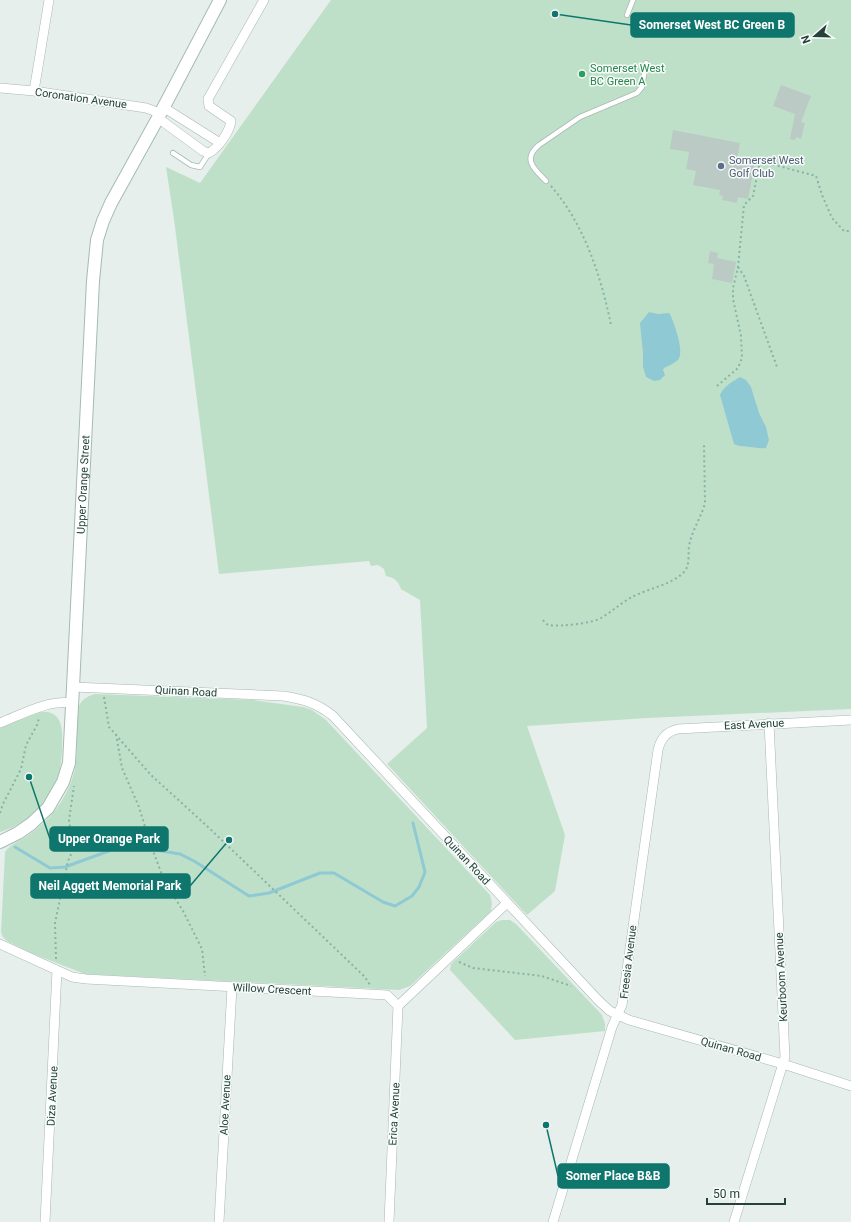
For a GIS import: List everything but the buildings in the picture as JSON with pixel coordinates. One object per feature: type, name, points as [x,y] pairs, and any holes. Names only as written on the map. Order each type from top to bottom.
[{"type":"street","points":[[34,91],[49,0]]},
{"type":"street","points":[[160,113],[186,139],[203,151],[209,153],[215,149],[230,126],[231,121],[210,106],[208,99],[264,0]]},
{"type":"street","name":"Upper Orange Street","points":[[0,842],[31,824],[48,808],[60,790],[69,763],[74,687],[93,281],[97,240],[111,203],[218,1]]},
{"type":"street","name":"Coronation Avenue","points":[[0,88],[34,91],[146,108],[160,113]]},
{"type":"street","points":[[160,113],[194,127],[220,143]]},
{"type":"street","name":"Quinan Road","points":[[74,687],[284,696],[299,698],[315,704],[333,716],[579,981],[610,1011],[629,1020],[783,1064],[851,1086]]},
{"type":"street","points":[[0,723],[57,702],[72,703]]},
{"type":"street","name":"East Avenue","points":[[661,741],[666,734],[678,728],[851,720]]},
{"type":"street","name":"Keurboom Avenue","points":[[734,1222],[785,1057],[769,723]]},
{"type":"street","name":"Freesia Avenue","points":[[553,1222],[612,1027],[622,1006],[658,750],[661,741]]},
{"type":"street","points":[[398,1006],[507,903]]},
{"type":"street","name":"Willow Crescent","points":[[0,944],[72,977],[387,995],[398,1006]]},
{"type":"street","name":"Diza Avenue","points":[[45,1222],[57,970]]},
{"type":"street","name":"Aloe Avenue","points":[[219,1222],[232,987]]},
{"type":"street","name":"Erica Avenue","points":[[389,1222],[398,1006]]},
{"type":"lane","points":[[627,15],[633,0]]},
{"type":"lane","points":[[546,181],[534,169],[532,164],[530,156],[534,150],[580,117],[641,90],[646,63]]},
{"type":"lane","points":[[186,139],[194,127]]},
{"type":"lane","points":[[173,153],[192,165],[200,167],[209,153]]},
{"type":"path","points":[[717,386],[738,368],[742,358],[741,336],[733,299],[733,288],[738,268],[744,206],[753,196],[760,161],[816,176],[832,218],[844,230],[851,231]]},
{"type":"path","points":[[546,181],[555,191],[576,222],[585,242],[606,302],[611,325]]},
{"type":"path","points":[[738,268],[744,276],[777,368]]},
{"type":"path","points":[[543,620],[546,624],[557,626],[601,619],[632,597],[662,585],[684,572],[687,568],[689,546],[693,531],[705,503],[706,489],[703,463],[704,443]]},
{"type":"path","points":[[101,688],[110,726],[151,775],[208,826],[365,978],[376,995]]},
{"type":"path","points":[[0,813],[3,804],[21,770],[26,745],[37,725],[41,707]]},
{"type":"path","points":[[116,734],[122,768],[139,807],[150,843],[164,880],[183,911],[202,949],[207,985]]},
{"type":"path","points":[[57,970],[55,923],[68,861],[73,850],[69,820],[74,784]]},
{"type":"path","points":[[449,958],[473,968],[542,976],[574,987],[579,981]]},
{"type":"green space","name":"Somerset West Golf Club","points":[[331,0],[851,0],[851,709],[647,718],[527,726],[565,835],[555,891],[527,915],[387,764],[427,728],[420,600],[401,589],[399,583],[386,576],[384,569],[378,565],[371,566],[369,561],[219,574],[174,219],[166,167],[200,183]]},
{"type":"green space","points":[[95,694],[253,700],[303,707],[312,710],[326,720],[490,895],[492,903],[491,911],[410,986],[399,990],[85,974],[31,953],[7,941],[1,932],[5,852],[12,845],[27,836],[42,824],[55,810],[66,794],[76,764],[79,706],[86,698]]},
{"type":"green space","points":[[39,712],[47,712],[52,714],[60,721],[62,739],[59,773],[55,784],[45,801],[36,811],[19,824],[0,832],[0,728]]},
{"type":"green space","points":[[510,920],[516,924],[602,1015],[605,1024],[605,1031],[515,1040],[450,970],[451,964],[496,922]]},
{"type":"water","points":[[649,312],[670,314],[680,344],[680,356],[678,360],[664,368],[663,370],[665,375],[660,380],[654,381],[646,377],[643,367],[640,323]]},
{"type":"water","points":[[740,377],[746,380],[751,387],[759,413],[766,427],[769,440],[766,448],[738,446],[734,444],[720,395],[726,387]]},
{"type":"waterway","points":[[15,847],[50,868],[65,867],[125,845],[180,854],[194,861],[249,896],[269,893],[320,873],[334,873],[383,902],[395,906],[412,896],[419,887],[425,872],[413,823]]},
{"type":"place","name":"Somerset West BC Green B","points":[[555,14]]},
{"type":"place","name":"Somerset West BC Green A","points":[[582,74]]},
{"type":"place","name":"Somerset West Golf Club","points":[[721,166]]},
{"type":"place","name":"Upper Orange Park","points":[[29,777]]},
{"type":"place","name":"Neil Aggett Memorial Park","points":[[229,840]]},
{"type":"place","name":"Somer Place B&B","points":[[546,1125]]}]
